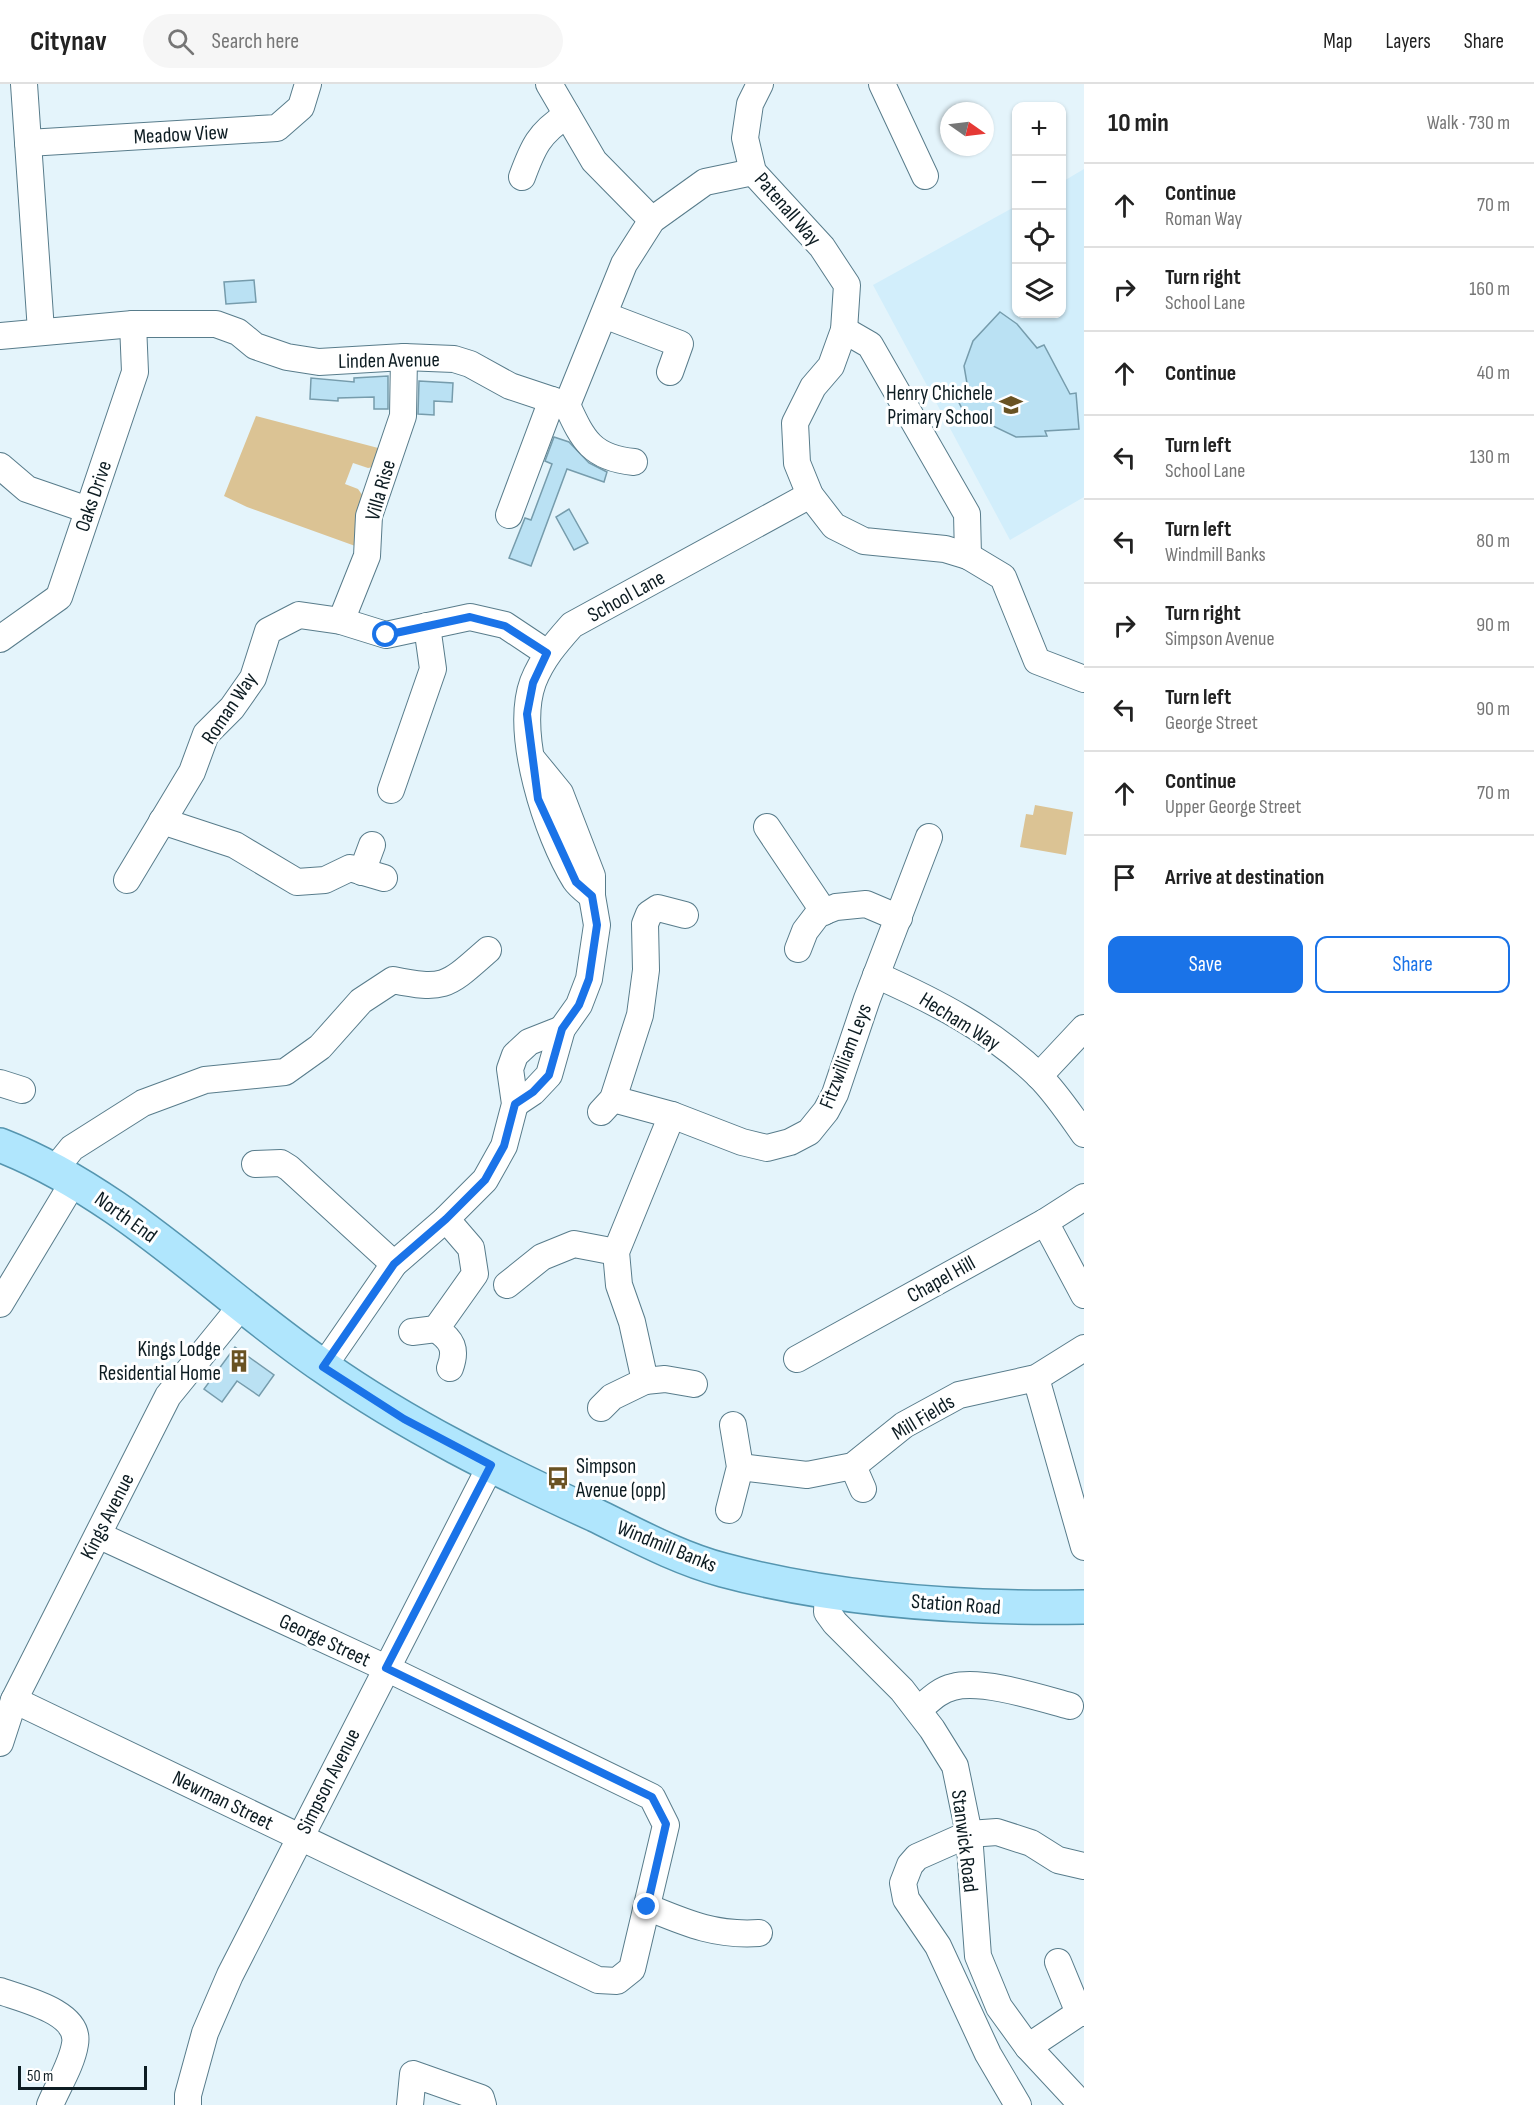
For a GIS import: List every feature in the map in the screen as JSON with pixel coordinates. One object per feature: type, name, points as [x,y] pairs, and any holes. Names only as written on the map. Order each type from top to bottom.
[{"type":"main road","name":"North End","points":[[0,1144],[64,1175],[117,1208],[242,1305]]},
{"type":"main road","name":"Windmill Banks","points":[[242,1305],[323,1367],[404,1419],[491,1465],[637,1535],[710,1565],[828,1590]]},
{"type":"main road","name":"Station Road","points":[[828,1590],[932,1603],[1012,1607],[1084,1607]]},
{"type":"street","points":[[24,84],[41,331]]},
{"type":"street","name":"Meadow View","points":[[28,143],[277,128],[301,107],[308,84]]},
{"type":"street","points":[[549,84],[594,161],[652,220]]},
{"type":"street","name":"Patenall Way","points":[[760,84],[750,104],[745,138],[753,172],[822,247],[847,285],[844,330]]},
{"type":"street","points":[[882,84],[925,176]]},
{"type":"street","points":[[522,177],[533,148],[542,133],[567,115]]},
{"type":"street","points":[[509,515],[559,403],[604,315],[624,264],[652,220],[705,182],[753,172]]},
{"type":"street","points":[[604,315],[680,344],[670,372]]},
{"type":"street","name":"Linden Avenue","points":[[0,336],[133,324],[216,324],[238,332],[255,346],[286,357],[319,362],[404,357],[454,359],[470,364],[510,386],[559,403]]},
{"type":"street","name":"Oaks Drive","points":[[0,639],[59,597],[135,372],[133,324]]},
{"type":"street","points":[[968,556],[967,514],[870,345],[844,330],[831,366],[813,387],[795,423],[797,463],[810,495],[834,526],[864,541],[945,549],[968,556],[1003,577],[1037,662],[1084,679]]},
{"type":"street","name":"Villa Rise","points":[[341,621],[367,556],[369,516],[403,416],[404,357]]},
{"type":"street","points":[[559,403],[581,438],[589,446],[621,461],[634,462]]},
{"type":"street","points":[[0,466],[27,489],[88,510]]},
{"type":"street","name":"School Lane","points":[[562,1029],[579,1005],[589,979],[597,925],[592,896],[592,876],[560,794],[533,760],[527,714],[533,683],[547,653],[573,625],[810,495]]},
{"type":"street","name":"Roman Way","points":[[127,880],[192,772],[206,734],[232,708],[253,678],[268,631],[299,615],[341,621],[386,635],[470,617],[505,626],[547,653]]},
{"type":"street","points":[[391,790],[433,669],[427,626]]},
{"type":"street","points":[[162,821],[235,845],[297,882],[325,880],[350,868],[373,875],[372,845]]},
{"type":"street","points":[[767,827],[824,912]]},
{"type":"street","name":"Fitzwilliam Leys","points":[[685,915],[658,908],[649,914],[645,924],[646,970],[640,1015],[607,1106],[672,1115],[742,1142],[767,1148],[789,1142],[809,1132],[826,1111],[835,1094],[876,975],[929,837]]},
{"type":"street","points":[[798,949],[805,931],[818,914],[836,907],[866,904],[899,918]]},
{"type":"street","points":[[0,1304],[64,1175],[72,1148],[143,1103],[205,1080],[285,1072],[320,1047],[362,1001],[393,980],[432,987],[461,974],[488,950]]},
{"type":"street","name":"Hecham Way","points":[[876,975],[943,1005],[992,1037],[1039,1076],[1084,1134]]},
{"type":"street","points":[[1039,1076],[1084,1028]]},
{"type":"street","points":[[515,1104],[533,1092],[549,1075],[562,1029]]},
{"type":"street","points":[[323,1367],[394,1264],[446,1219],[485,1180],[504,1146],[515,1104],[510,1069],[515,1055],[529,1042],[562,1029]]},
{"type":"street","points":[[645,1382],[632,1322],[619,1285],[616,1252],[672,1115]]},
{"type":"street","points":[[255,1164],[281,1163],[289,1168],[394,1264]]},
{"type":"street","name":"Chapel Hill","points":[[797,1359],[1044,1222],[1084,1197]]},
{"type":"street","points":[[446,1219],[471,1248],[475,1274],[424,1331],[449,1338],[453,1350],[450,1368]]},
{"type":"street","points":[[1044,1222],[1084,1295]]},
{"type":"street","points":[[507,1285],[542,1257],[574,1244],[616,1252]]},
{"type":"street","name":"Kings Avenue","points":[[0,1743],[14,1700],[168,1396],[242,1305]]},
{"type":"street","name":"Mill Fields","points":[[740,1467],[858,1478],[904,1425],[959,1395],[1036,1377],[1084,1348]]},
{"type":"street","points":[[1036,1377],[1084,1547]]},
{"type":"street","points":[[601,1408],[612,1397],[645,1382],[665,1379],[694,1384]]},
{"type":"street","points":[[729,1510],[740,1467],[733,1425]]},
{"type":"street","name":"Simpson Avenue","points":[[189,2105],[188,2095],[205,2033],[230,1975],[491,1465]]},
{"type":"street","name":"George Street","points":[[98,1535],[386,1668],[652,1797],[666,1824],[647,1907]]},
{"type":"street","name":"Stanwick Road","points":[[828,1590],[827,1612],[835,1623],[886,1672],[918,1710],[955,1766],[969,1834],[978,1956],[999,2007],[1028,2047],[1082,2105]]},
{"type":"street","points":[[918,1710],[939,1692],[955,1686],[1004,1688],[1070,1706]]},
{"type":"street","name":"Newman Street","points":[[14,1700],[598,1980],[617,1981],[632,1969],[647,1907]]},
{"type":"street","points":[[1018,2105],[988,2054],[938,1946],[906,1899],[903,1883],[905,1873],[917,1857],[969,1834],[997,1832],[1031,1842],[1058,1860],[1084,1866]]},
{"type":"street","points":[[647,1907],[696,1928],[732,1935],[759,1933]]},
{"type":"street","points":[[1028,2047],[1082,2013],[1058,1962]]},
{"type":"street","points":[[0,1991],[49,2008],[69,2022],[73,2028],[76,2042],[50,2105]]},
{"type":"street","points":[[410,2105],[413,2074],[481,2098],[483,2105]]},
{"type":"shaded area","name":"Henry Chichele Primary School","points":[[1084,169],[1084,497],[1010,540],[873,285],[1012,208],[1012,318],[1066,318],[1066,180]]},
{"type":"shaded area","points":[[256,416],[382,449],[373,467],[368,468],[353,463],[345,484],[358,489],[363,496],[358,547],[247,507],[224,496]]},
{"type":"shaded area","points":[[1035,805],[1073,812],[1066,855],[1020,847],[1026,814],[1033,815]]},
{"type":"building","points":[[254,280],[256,302],[226,304],[224,282]]},
{"type":"building","points":[[1000,312],[1017,324],[1037,348],[1044,345],[1070,394],[1076,393],[1079,429],[1045,431],[1047,436],[1016,437],[993,426],[983,413],[968,420],[955,395],[968,389],[964,366],[973,341]]},
{"type":"building","points":[[388,376],[388,409],[374,409],[374,397],[338,398],[338,401],[310,399],[311,378],[354,382],[354,378]]},
{"type":"building","points":[[419,381],[453,383],[452,402],[434,401],[434,415],[418,414]]},
{"type":"building","points":[[554,437],[569,442],[589,463],[607,472],[604,482],[567,469],[531,566],[509,558],[525,518],[531,520],[552,464],[545,461]]},
{"type":"building","points":[[569,509],[588,543],[574,550],[556,517]]},
{"type":"building","name":"Kings Lodge Residential Home","points":[[235,1347],[274,1375],[259,1396],[237,1381],[222,1402],[204,1389]]},
{"type":"place","name":"Henry Chichele Primary School","points":[[1011,405]]},
{"type":"place","name":"Kings Lodge Residential Home","points":[[239,1361]]},
{"type":"place","name":"Simpson Avenue (opp)","points":[[558,1478]]},
{"type":"route","points":[[386,635],[470,617],[505,626],[547,653],[533,683],[527,714],[538,799],[576,882],[592,896],[597,925],[589,979],[579,1005],[562,1029],[549,1075],[533,1092],[515,1104],[504,1146],[485,1180],[446,1219],[394,1264],[323,1367],[404,1419],[491,1465],[386,1668],[652,1797],[666,1824],[647,1907]]}]
